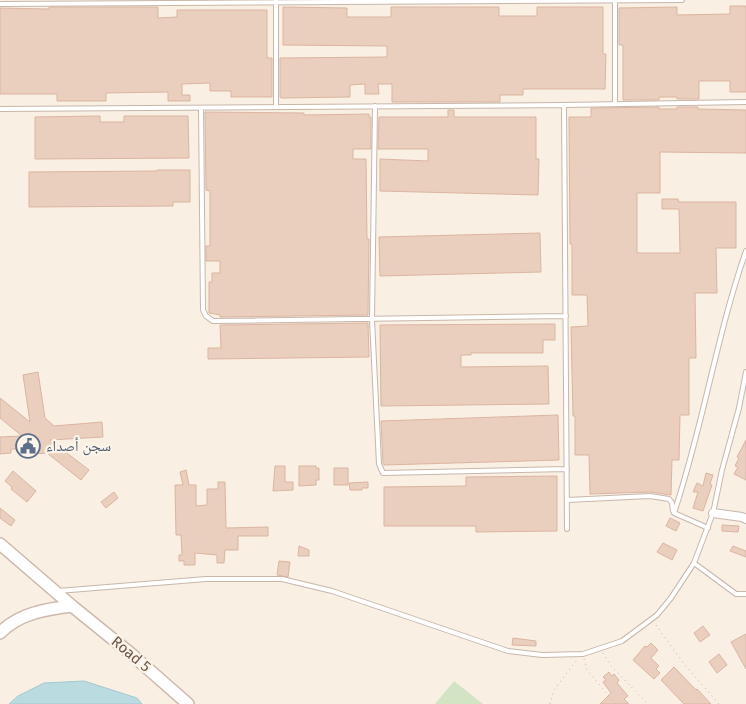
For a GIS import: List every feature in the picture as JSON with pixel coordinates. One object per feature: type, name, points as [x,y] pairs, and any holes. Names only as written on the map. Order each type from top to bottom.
[{"type":"main road","name":"Road 5","points":[[0,544],[72,606],[130,652],[188,704]]},
{"type":"main road","points":[[0,632],[24,617],[50,609],[72,606]]},
{"type":"street","points":[[713,513],[746,519]]},
{"type":"lane","points":[[0,4],[682,0]]},
{"type":"lane","points":[[276,1],[276,107]]},
{"type":"lane","points":[[615,1],[615,103]]},
{"type":"lane","points":[[0,109],[746,102]]},
{"type":"lane","points":[[564,105],[567,529]]},
{"type":"lane","points":[[375,106],[372,320],[379,464],[383,473],[567,469]]},
{"type":"lane","points":[[201,108],[203,310],[206,316],[213,320],[372,320],[566,316]]},
{"type":"lane","points":[[674,513],[688,471],[731,294],[746,251]]},
{"type":"lane","points":[[56,591],[206,579],[282,579],[332,591],[508,652],[542,655],[583,654],[622,641],[652,619],[671,598],[694,563],[713,513],[746,372]]},
{"type":"lane","points":[[567,500],[650,496],[669,498],[674,513]]},
{"type":"lane","points":[[674,513],[708,528]]},
{"type":"lane","points":[[694,563],[736,594],[746,594]]},
{"type":"path","points":[[652,619],[684,664],[719,704]]},
{"type":"path","points":[[600,648],[611,666],[648,704]]},
{"type":"path","points":[[583,654],[587,670],[613,701]]},
{"type":"path","points":[[550,704],[554,690],[568,670],[583,654]]},
{"type":"green space","points":[[454,681],[483,704],[435,704]]},
{"type":"water","points":[[84,681],[137,698],[142,704],[9,704],[18,696],[44,683]]},
{"type":"building","points":[[730,6],[746,6],[746,92],[730,92],[730,81],[699,81],[699,99],[659,97],[659,100],[623,100],[623,45],[619,45],[619,8],[677,7],[677,15],[730,14]]},
{"type":"building","points":[[49,7],[158,7],[158,18],[177,17],[177,10],[267,10],[267,58],[272,58],[272,97],[231,97],[231,91],[210,91],[210,83],[182,84],[182,95],[190,95],[190,101],[168,101],[168,92],[106,93],[106,101],[57,101],[57,94],[0,94],[0,8],[49,9]]},
{"type":"building","points":[[283,7],[347,8],[347,17],[391,17],[391,7],[499,7],[499,16],[537,16],[537,7],[603,7],[603,54],[606,54],[605,89],[523,89],[523,95],[500,95],[500,102],[392,102],[392,84],[378,84],[379,94],[365,94],[365,84],[350,85],[350,97],[281,98],[280,58],[387,57],[387,46],[283,45]]},
{"type":"building","points":[[659,107],[659,109],[698,107],[698,109],[746,110],[746,153],[660,152],[660,193],[637,193],[637,253],[680,253],[679,209],[662,209],[662,199],[678,199],[679,202],[736,202],[736,248],[716,248],[717,293],[695,293],[696,358],[689,358],[689,415],[680,415],[679,460],[672,460],[671,495],[650,492],[590,494],[589,455],[575,455],[571,327],[588,326],[587,295],[572,295],[569,117],[591,117],[591,108]]},
{"type":"building","points":[[448,110],[454,110],[454,117],[536,117],[536,159],[539,159],[538,195],[380,191],[380,159],[428,161],[428,149],[378,149],[379,117],[448,117]]},
{"type":"building","points":[[205,112],[304,113],[304,115],[369,114],[369,117],[371,117],[371,149],[353,149],[353,159],[366,159],[367,239],[369,239],[368,315],[220,317],[220,315],[209,313],[209,282],[212,282],[212,273],[220,273],[220,261],[206,261],[206,246],[210,246],[210,191],[206,190]]},
{"type":"building","points":[[100,116],[100,122],[124,122],[124,116],[188,116],[189,158],[35,159],[35,117]]},
{"type":"building","points":[[190,170],[190,202],[173,202],[173,206],[29,207],[29,172]]},
{"type":"building","points":[[540,233],[541,272],[380,276],[379,237]]},
{"type":"building","points":[[368,323],[369,357],[208,359],[208,348],[221,348],[220,325]]},
{"type":"building","points":[[555,324],[555,340],[543,340],[543,353],[471,353],[471,355],[461,355],[461,367],[548,366],[549,404],[381,406],[380,325]]},
{"type":"building","points":[[38,372],[45,418],[54,426],[102,422],[103,437],[50,440],[89,470],[81,480],[47,453],[34,454],[18,442],[18,449],[11,449],[11,453],[0,454],[0,437],[22,436],[0,418],[0,398],[30,422],[23,375]]},
{"type":"building","points":[[558,415],[559,460],[384,465],[383,463],[381,421]]},
{"type":"building","points":[[746,440],[746,480],[734,474],[738,467],[735,466],[739,458],[737,457]]},
{"type":"building","points":[[275,466],[285,466],[285,482],[293,482],[293,490],[273,491]]},
{"type":"building","points":[[299,466],[316,466],[316,468],[319,468],[319,480],[316,480],[316,485],[299,486]]},
{"type":"building","points":[[334,468],[348,468],[348,485],[334,485]]},
{"type":"building","points":[[186,470],[189,485],[196,485],[196,506],[207,505],[207,489],[218,489],[218,482],[225,482],[226,528],[268,527],[268,536],[238,536],[238,550],[225,550],[224,563],[217,563],[217,555],[195,553],[195,565],[184,565],[184,561],[179,561],[179,555],[182,555],[181,535],[176,535],[175,485],[183,485],[180,472]]},
{"type":"building","points":[[13,471],[36,491],[27,502],[11,489],[12,487],[5,481]]},
{"type":"building","points":[[706,473],[713,475],[710,484],[712,485],[703,511],[693,508],[698,492],[693,492],[697,483],[703,486]]},
{"type":"building","points":[[557,476],[557,531],[476,532],[476,526],[384,526],[384,487],[466,486],[466,477]]},
{"type":"building","points":[[368,482],[368,488],[350,490],[349,483]]},
{"type":"building","points":[[114,492],[118,498],[106,508],[101,502]]},
{"type":"building","points":[[0,508],[15,520],[11,526],[0,518]]},
{"type":"building","points":[[670,518],[680,523],[676,531],[666,526]]},
{"type":"building","points":[[722,525],[739,526],[738,532],[722,531]]},
{"type":"building","points":[[663,543],[677,550],[672,560],[657,552]]},
{"type":"building","points":[[299,546],[309,550],[309,556],[298,556]]},
{"type":"building","points":[[733,546],[746,551],[746,557],[730,551]]},
{"type":"building","points":[[279,561],[290,562],[288,577],[277,575]]},
{"type":"building","points":[[703,626],[710,635],[700,642],[694,633]]},
{"type":"building","points":[[746,634],[746,669],[731,642]]},
{"type":"building","points":[[513,638],[536,641],[536,646],[512,645]]},
{"type":"building","points":[[651,643],[658,650],[651,658],[659,666],[656,669],[660,673],[654,679],[633,660],[645,646],[647,647]]},
{"type":"building","points":[[719,654],[727,665],[717,673],[709,662]]},
{"type":"building","points":[[674,667],[711,704],[684,704],[661,680]]},
{"type":"building","points":[[609,672],[612,676],[614,674],[619,680],[617,683],[628,696],[624,699],[629,704],[600,704],[611,693],[603,682],[606,680],[603,677]]},
{"type":"place","name":"سجن أصداء","points":[[28,446]]}]
